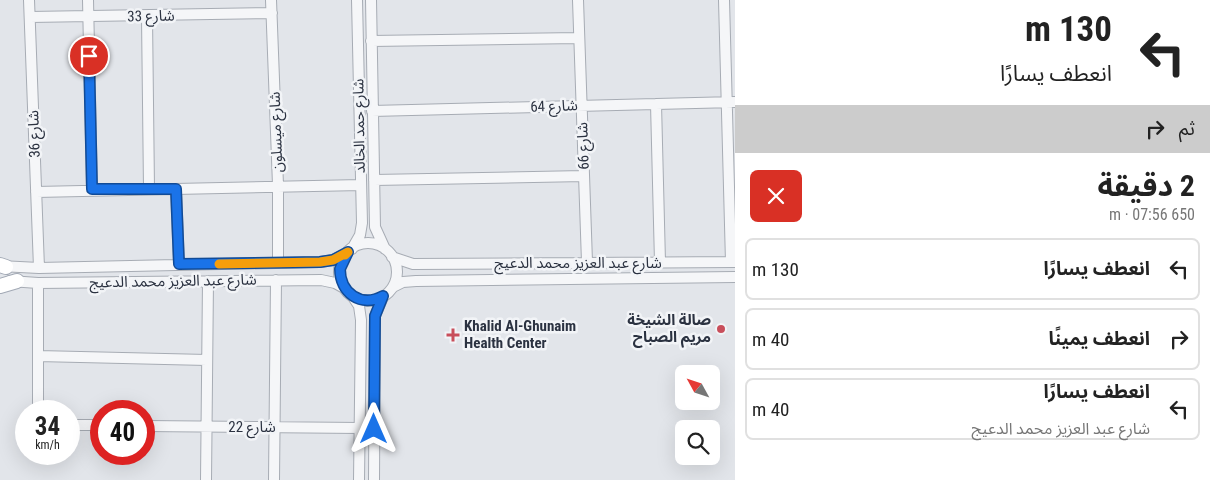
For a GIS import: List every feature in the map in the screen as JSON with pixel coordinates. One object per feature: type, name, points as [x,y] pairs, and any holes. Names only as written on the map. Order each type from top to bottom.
[{"type":"main road","points":[[0,286],[17,281]]},
{"type":"street","name":"شارع 36","points":[[29,0],[40,268]]},
{"type":"street","points":[[88,0],[92,189]]},
{"type":"street","name":"شارع ميسلون","points":[[271,0],[278,185],[278,263]]},
{"type":"street","name":"شارع 66","points":[[578,0],[587,262]]},
{"type":"street","points":[[724,0],[731,103],[733,262]]},
{"type":"street","points":[[357,3],[366,9],[371,2]]},
{"type":"street","name":"شارع حمد الخالد","points":[[371,2],[375,228],[385,249]]},
{"type":"street","name":"شارع حمد الخالد","points":[[350,250],[361,231],[357,3]]},
{"type":"street","name":"شارع 33","points":[[30,17],[147,17],[272,13]]},
{"type":"street","points":[[147,17],[149,189]]},
{"type":"street","points":[[358,23],[363,20],[371,24]]},
{"type":"street","points":[[371,41],[579,38]]},
{"type":"street","name":"شارع 64","points":[[372,111],[731,103]]},
{"type":"street","points":[[656,104],[660,262]]},
{"type":"street","points":[[374,180],[584,176]]},
{"type":"street","points":[[36,192],[92,189],[360,185]]},
{"type":"street","points":[[176,189],[179,264]]},
{"type":"street","points":[[359,480],[361,314],[353,297],[344,288],[340,269],[350,250],[371,244],[385,249],[392,257],[397,272],[392,287],[383,296],[375,316],[374,480]]},
{"type":"street","name":"شارع عبد العزيز محمد الدعيج","points":[[2,266],[40,268],[99,265],[326,262],[350,250]]},
{"type":"street","name":"شارع عبد العزيز محمد الدعيج","points":[[392,257],[406,263],[416,264],[733,262]]},
{"type":"street","points":[[416,264],[412,275],[416,280]]},
{"type":"street","points":[[99,265],[104,274],[99,282]]},
{"type":"street","points":[[118,282],[113,273],[121,266]]},
{"type":"street","name":"شارع عبد العزيز محمد الدعيج","points":[[392,287],[403,282],[416,280],[735,277]]},
{"type":"street","name":"شارع عبد العزيز محمد الدعيج","points":[[0,280],[38,283],[208,280],[325,281],[344,288]]},
{"type":"street","points":[[206,480],[208,280]]},
{"type":"street","points":[[274,480],[276,280]]},
{"type":"street","points":[[38,283],[38,400]]},
{"type":"street","points":[[353,297],[370,301],[383,296]]},
{"type":"street","points":[[38,356],[207,360]]},
{"type":"street","name":"شارع 22","points":[[155,426],[360,428]]},
{"type":"slow traffic","points":[[219,264],[326,262],[348,252],[345,255]]},
{"type":"place","name":"صالة الشيخة مريم الصباح","points":[[721,329]]},
{"type":"place","name":"Khalid Al-Ghunaim Health Center","points":[[453,335]]},
{"type":"route","points":[[89,56],[92,189],[176,189],[179,264],[326,262],[348,252],[340,264],[340,279],[344,288],[361,300],[370,301],[383,296],[375,312],[374,429]]}]
